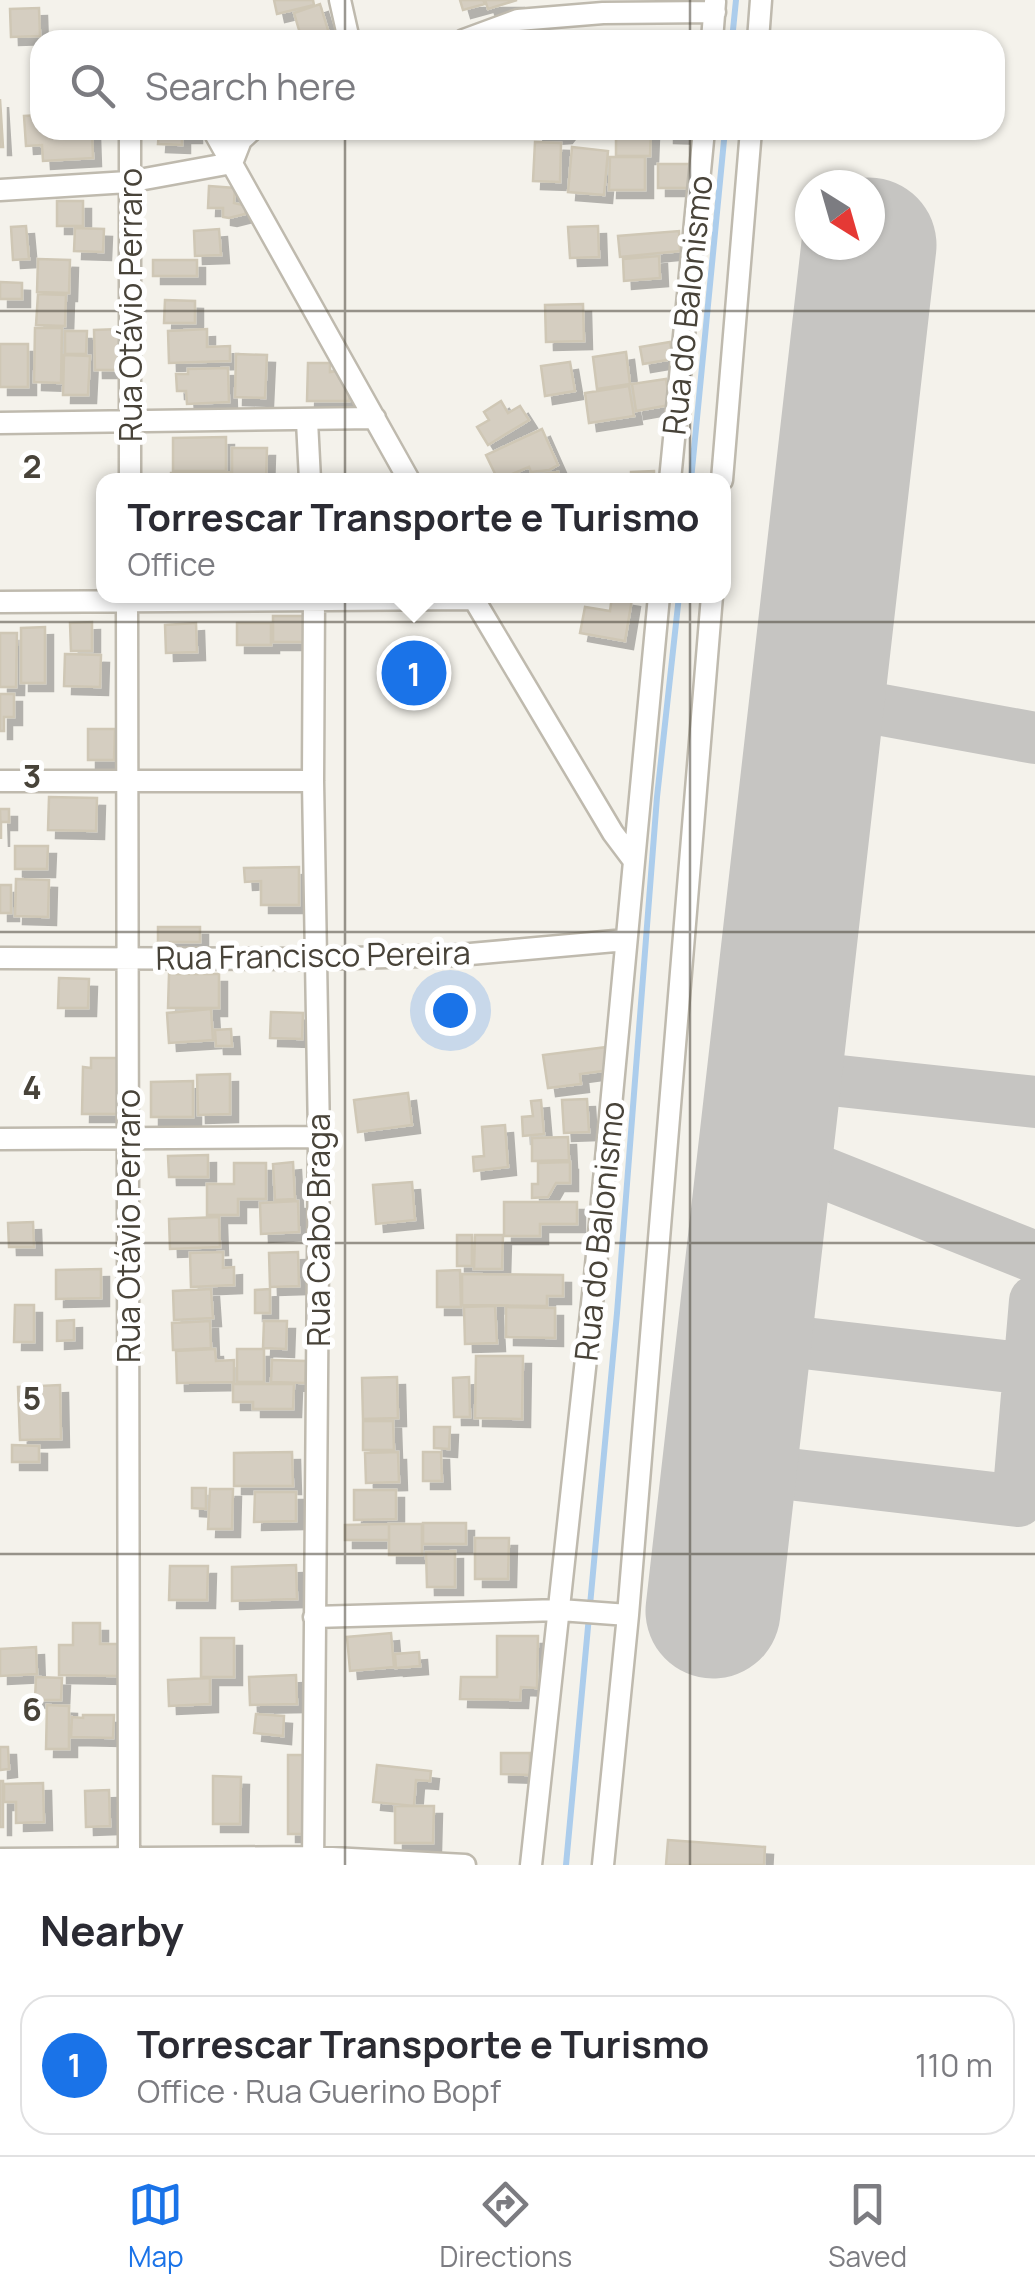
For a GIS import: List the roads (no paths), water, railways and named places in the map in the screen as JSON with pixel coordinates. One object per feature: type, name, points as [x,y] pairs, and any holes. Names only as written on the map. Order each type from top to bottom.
[{"type":"street","points":[[340,0],[347,30]]},
{"type":"street","points":[[759,30],[762,0]]},
{"type":"street","points":[[482,30],[518,10],[715,6]]},
{"type":"street","name":"Rua Otávio Perraro","points":[[130,140],[130,473]]},
{"type":"street","points":[[219,140],[405,473]]},
{"type":"street","points":[[232,163],[241,140]]},
{"type":"street","name":"Rua do Balonismo","points":[[671,473],[703,140]]},
{"type":"street","name":"Rua do Balonismo","points":[[723,473],[750,140]]},
{"type":"street","points":[[0,190],[128,182],[232,163]]},
{"type":"street","points":[[0,423],[375,418]]},
{"type":"street","points":[[308,421],[310,473]]},
{"type":"street","points":[[0,602],[96,600]]},
{"type":"street","name":"Rua Otávio Perraro","points":[[127,603],[129,1856]]},
{"type":"street","name":"Rua Cabo Braga","points":[[313,1861],[319,1137],[314,603]]},
{"type":"street","points":[[477,603],[613,833],[634,861]]},
{"type":"street","name":"Rua do Balonismo","points":[[531,1865],[566,1610],[658,603]]},
{"type":"street","name":"Rua do Balonismo","points":[[604,1865],[619,1614],[711,603]]},
{"type":"street","points":[[0,781],[313,780]]},
{"type":"street","name":"Rua Francisco Pereira","points":[[0,958],[317,959],[459,955],[626,940]]},
{"type":"street","points":[[0,1139],[319,1137]]},
{"type":"street","points":[[314,1618],[566,1610],[619,1614]]},
{"type":"street","points":[[6,1861],[129,1856],[465,1865]]},
{"type":"waterway","points":[[733,30],[736,0]]},
{"type":"waterway","points":[[692,473],[724,140]]},
{"type":"waterway","points":[[566,1865],[617,1313],[657,797],[678,603]]},
{"type":"place","name":"Torrescar Transporte e Turismo","points":[[414,673]]}]
